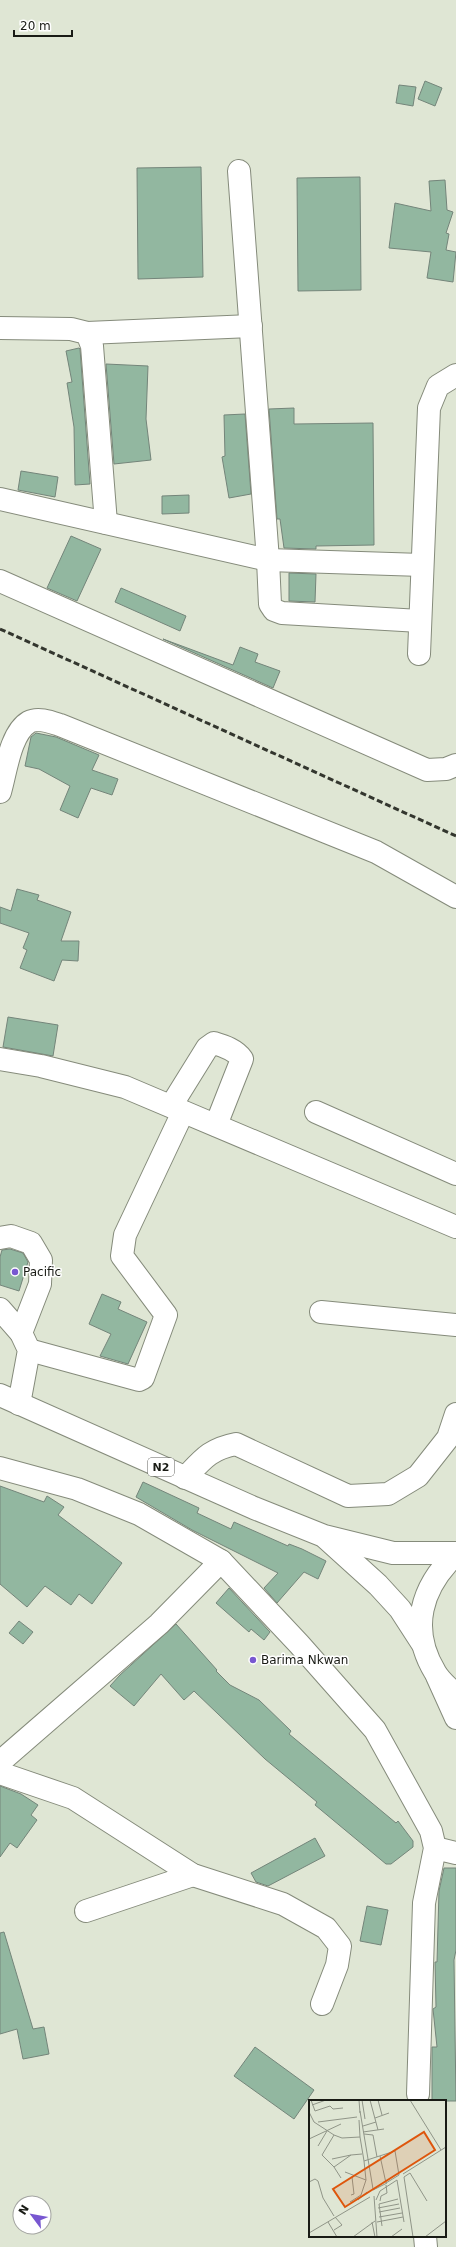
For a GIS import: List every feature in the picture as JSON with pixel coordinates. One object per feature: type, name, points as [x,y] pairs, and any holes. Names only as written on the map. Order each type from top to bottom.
[{"type":"main road","points":[[239,171],[270,604],[274,610],[282,612],[420,620]]},
{"type":"main road","points":[[0,328],[71,329],[87,333],[251,326]]},
{"type":"main road","points":[[87,333],[92,346],[106,523]]},
{"type":"main road","points":[[419,654],[429,408],[438,386],[456,375]]},
{"type":"main road","points":[[0,499],[268,560],[422,565]]},
{"type":"main road","points":[[0,581],[427,770],[446,769],[456,765]]},
{"type":"main road","points":[[0,792],[16,735],[30,722],[45,720],[60,724],[376,852],[456,897]]},
{"type":"main road","points":[[0,1309],[25,1342],[139,1380],[143,1378],[166,1315],[122,1256],[125,1235],[177,1109],[206,1048],[214,1043],[222,1045],[238,1053],[242,1059],[216,1125]]},
{"type":"main road","points":[[0,1059],[41,1066],[125,1087],[456,1227]]},
{"type":"main road","points":[[316,1112],[456,1174]]},
{"type":"main road","points":[[0,1238],[11,1236],[31,1243],[41,1260],[40,1284],[10,1400]]},
{"type":"main road","points":[[321,1312],[456,1326]]},
{"type":"main road","name":"N2","points":[[10,1400],[72,1429],[122,1448],[185,1478],[324,1536],[393,1553],[456,1554]]},
{"type":"main road","points":[[185,1478],[209,1453],[220,1447],[236,1444],[348,1496],[388,1494],[418,1476],[448,1438],[456,1414]]},
{"type":"main road","points":[[0,1468],[77,1489],[139,1514],[221,1561],[299,1644],[375,1730],[432,1831],[435,1848],[424,1903],[418,2094]]},
{"type":"main road","name":"N2","points":[[324,1536],[378,1585],[400,1609],[423,1644],[435,1673],[456,1695]]},
{"type":"main road","name":"N2","points":[[423,1644],[421,1624],[423,1604],[428,1591],[442,1568],[456,1554]]},
{"type":"main road","points":[[0,1762],[159,1624],[221,1561]]},
{"type":"main road","points":[[435,1673],[456,1718]]},
{"type":"main road","points":[[0,1773],[73,1798],[193,1875],[283,1904],[326,1928],[340,1946],[337,1965],[322,2004]]},
{"type":"main road","points":[[435,1848],[456,1853]]},
{"type":"main road","points":[[86,1911],[193,1875]]},
{"type":"main road","points":[[425,2237],[426,2247]]},
{"type":"building","points":[[425,81],[442,88],[435,106],[418,99]]},
{"type":"building","points":[[399,85],[416,87],[413,106],[396,103]]},
{"type":"building","points":[[201,167],[203,277],[138,279],[137,168]]},
{"type":"building","points":[[360,177],[361,290],[298,291],[297,178]]},
{"type":"building","points":[[445,180],[447,210],[453,212],[446,233],[449,234],[446,250],[456,252],[453,282],[427,278],[431,252],[389,248],[395,203],[431,211],[429,181]]},
{"type":"building","points":[[79,348],[90,484],[75,485],[74,427],[67,383],[72,382],[66,351]]},
{"type":"building","points":[[106,364],[148,366],[146,419],[151,460],[114,464]]},
{"type":"building","points":[[294,408],[294,424],[373,423],[374,545],[316,546],[316,549],[284,548],[280,519],[277,519],[269,409]]},
{"type":"building","points":[[245,414],[251,494],[229,498],[222,457],[225,456],[224,415]]},
{"type":"building","points":[[21,471],[58,477],[55,497],[18,490]]},
{"type":"building","points":[[189,495],[189,513],[162,514],[162,496]]},
{"type":"building","points":[[71,536],[101,549],[77,601],[47,588]]},
{"type":"building","points":[[289,573],[316,574],[315,602],[289,601]]},
{"type":"building","points":[[121,588],[186,616],[180,631],[115,602]]},
{"type":"building","points":[[163,639],[233,665],[240,647],[258,654],[255,662],[280,671],[273,688]]},
{"type":"building","points":[[36,733],[56,737],[99,755],[92,770],[118,779],[112,795],[91,788],[78,818],[60,810],[70,786],[39,769],[25,766],[31,737]]},
{"type":"building","points":[[17,889],[39,895],[37,900],[71,912],[61,941],[79,941],[78,961],[62,960],[54,981],[20,968],[27,950],[23,948],[29,933],[0,923],[0,907],[11,911]]},
{"type":"building","points":[[8,1017],[58,1025],[53,1056],[3,1047]]},
{"type":"building","points":[[10,1249],[23,1253],[28,1262],[19,1291],[0,1285],[0,1257],[2,1250]]},
{"type":"building","points":[[102,1294],[121,1302],[118,1309],[147,1322],[128,1364],[100,1356],[111,1334],[89,1324]]},
{"type":"building","points":[[143,1482],[199,1508],[197,1513],[231,1529],[234,1522],[288,1546],[289,1544],[302,1549],[326,1561],[318,1579],[304,1572],[277,1603],[264,1588],[278,1573],[192,1530],[136,1497]]},
{"type":"building","points":[[0,1486],[44,1502],[47,1496],[64,1507],[58,1515],[122,1563],[92,1604],[79,1594],[71,1605],[45,1586],[27,1607],[0,1584]]},
{"type":"building","points":[[229,1588],[270,1632],[264,1640],[251,1629],[249,1632],[216,1603]]},
{"type":"building","points":[[19,1621],[33,1632],[23,1644],[9,1633]]},
{"type":"building","points":[[176,1624],[217,1670],[216,1671],[230,1685],[259,1700],[291,1731],[289,1734],[396,1823],[398,1821],[413,1841],[413,1847],[391,1864],[386,1864],[315,1805],[317,1802],[265,1759],[194,1691],[184,1700],[161,1674],[134,1706],[110,1686]]},
{"type":"building","points":[[0,1786],[21,1794],[38,1805],[31,1815],[37,1820],[17,1848],[10,1843],[0,1857]]},
{"type":"building","points":[[315,1838],[325,1856],[268,1886],[256,1882],[251,1873]]},
{"type":"building","points":[[444,1868],[456,1868],[456,1950],[454,1960],[456,2101],[432,2100],[432,2047],[437,2047],[433,2009],[436,2007],[435,1962],[437,1962],[439,1891]]},
{"type":"building","points":[[367,1906],[388,1910],[381,1945],[360,1941]]},
{"type":"building","points":[[4,1932],[33,2029],[44,2027],[49,2054],[23,2059],[17,2029],[0,2034],[0,1933]]},
{"type":"building","points":[[255,2047],[314,2090],[294,2119],[234,2076]]},
{"type":"railway","points":[[0,629],[456,836]]},
{"type":"place","name":"Pacific","points":[[15,1272]]},
{"type":"place","name":"Barima Nkwan","points":[[253,1660]]}]
